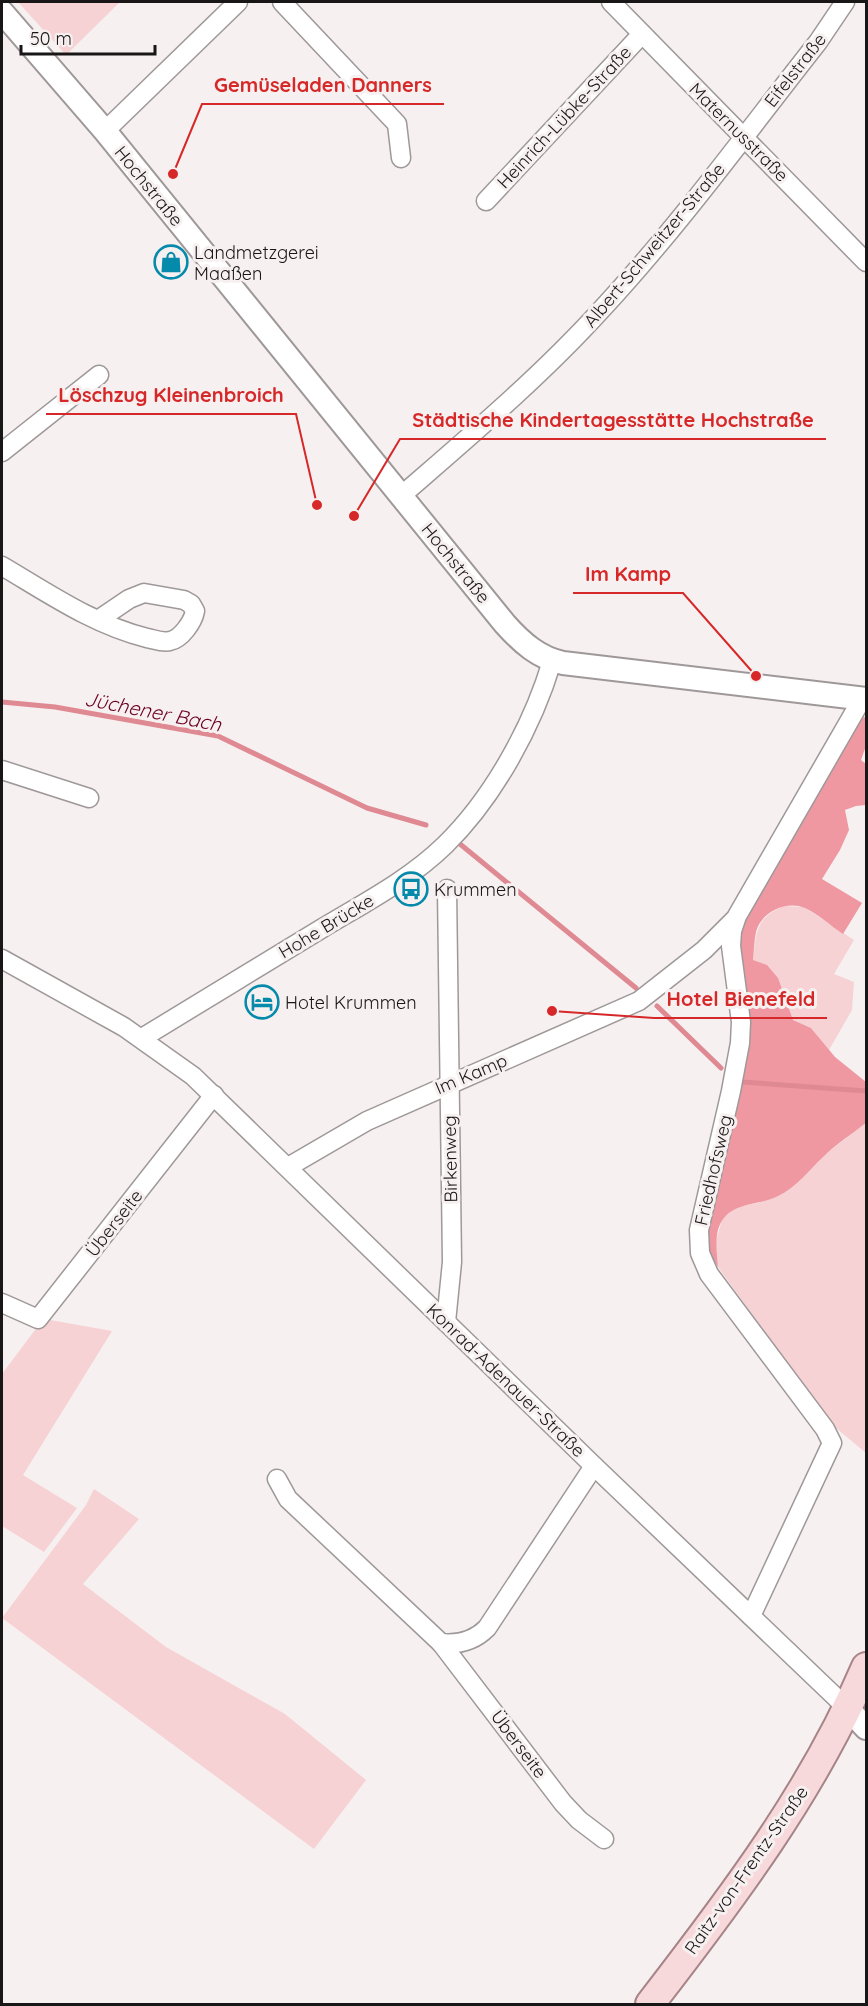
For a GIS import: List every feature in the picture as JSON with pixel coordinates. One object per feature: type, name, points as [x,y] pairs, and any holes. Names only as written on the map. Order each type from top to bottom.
[{"type":"main road","name":"Raitz-von-Frentz-Straße","points":[[650,2004],[769,1844],[809,1779],[857,1719],[867,1667]]},
{"type":"street","points":[[105,131],[238,2]]},
{"type":"street","points":[[282,2],[397,124],[401,158]]},
{"type":"street","name":"Maternusstraße","points":[[610,2],[867,262]]},
{"type":"street","name":"Eifelstraße","points":[[743,136],[818,42],[845,2]]},
{"type":"street","name":"Hochstraße","points":[[2,12],[105,131],[515,634],[531,649],[552,661]]},
{"type":"street","name":"Heinrich-Lübke-Straße","points":[[486,201],[642,34]]},
{"type":"street","name":"Albert-Schweitzer-Straße","points":[[402,496],[519,392],[592,320],[643,263],[743,136]]},
{"type":"street","points":[[2,452],[99,375]]},
{"type":"street","points":[[2,566],[98,620],[123,631],[168,642],[181,634],[192,621],[195,610],[184,600],[144,593],[129,599],[98,620]]},
{"type":"street","points":[[552,661],[864,699]]},
{"type":"street","name":"Hohe Brücke","points":[[142,1038],[396,883],[438,852],[468,819],[503,768],[536,705],[552,661]]},
{"type":"street","name":"Friedhofsweg","points":[[751,1616],[832,1443],[825,1429],[709,1274],[700,1253],[699,1230],[740,1043],[741,1022],[731,946],[732,930],[737,916],[864,699]]},
{"type":"street","points":[[2,770],[89,798]]},
{"type":"street","name":"Birkenweg","points":[[446,1322],[452,1262],[447,889]]},
{"type":"street","name":"Im Kamp","points":[[288,1167],[367,1121],[639,1001],[704,950],[737,916]]},
{"type":"street","name":"Konrad-Adenauer-Straße","points":[[2,959],[142,1038],[193,1076],[857,1719]]},
{"type":"street","name":"Überseite","points":[[2,1303],[38,1319],[214,1095]]},
{"type":"street","points":[[441,1642],[468,1641],[487,1628],[594,1466]]},
{"type":"street","name":"Überseite","points":[[277,1479],[288,1499],[441,1642],[563,1803],[579,1820],[604,1839]]},
{"type":"shaded area","points":[[18,2],[120,2],[66,55]]},
{"type":"shaded area","points":[[866,717],[866,746],[861,760],[866,764],[866,805],[845,810],[849,830],[822,879],[862,903],[843,934],[805,908],[790,906],[775,910],[759,925],[755,935],[753,960],[767,965],[778,978],[793,1020],[811,1028],[835,1057],[866,1082],[866,1123],[833,1148],[785,1193],[742,1206],[729,1213],[718,1229],[718,1267],[710,1254],[706,1237],[735,1103],[736,937],[854,719]]},
{"type":"shaded area","points":[[785,906],[804,907],[854,940],[834,974],[854,982],[852,1010],[829,1050],[811,1028],[793,1020],[786,1004],[753,960],[757,934],[763,920],[775,910]]},
{"type":"shaded area","points":[[866,1123],[866,1453],[830,1423],[718,1267],[716,1241],[722,1220],[735,1207],[758,1203],[799,1181],[824,1155]]},
{"type":"shaded area","points":[[50,1320],[112,1331],[23,1475],[77,1508],[44,1552],[2,1526],[2,1374],[41,1322]]},
{"type":"shaded area","points":[[94,1489],[139,1519],[83,1584],[166,1647],[285,1714],[366,1780],[314,1849],[2,1618],[86,1505]]},
{"type":"waterway","name":"Jüchener Bach","points":[[2,702],[55,707],[218,736],[367,808],[426,825]]},
{"type":"waterway","name":"Jüchener Bach","points":[[460,844],[636,988]]},
{"type":"waterway","name":"Jüchener Bach","points":[[657,1006],[721,1068]]},
{"type":"waterway","name":"Jüchener Bach","points":[[742,1082],[866,1091]]},
{"type":"place","name":"Gemüseladen Danners","points":[[173,174]]},
{"type":"place","name":"Landmetzgerei Maaßen","points":[[171,262]]},
{"type":"place","name":"Löschzug Kleinenbroich","points":[[317,505]]},
{"type":"place","name":"Städtische Kindertagesstätte Hochstraße","points":[[354,516]]},
{"type":"place","name":"Im Kamp","points":[[756,676]]},
{"type":"place","name":"Krummen","points":[[411,889]]},
{"type":"place","name":"Hotel Krummen","points":[[262,1002]]},
{"type":"place","name":"Hotel Bienefeld","points":[[552,1011]]}]
